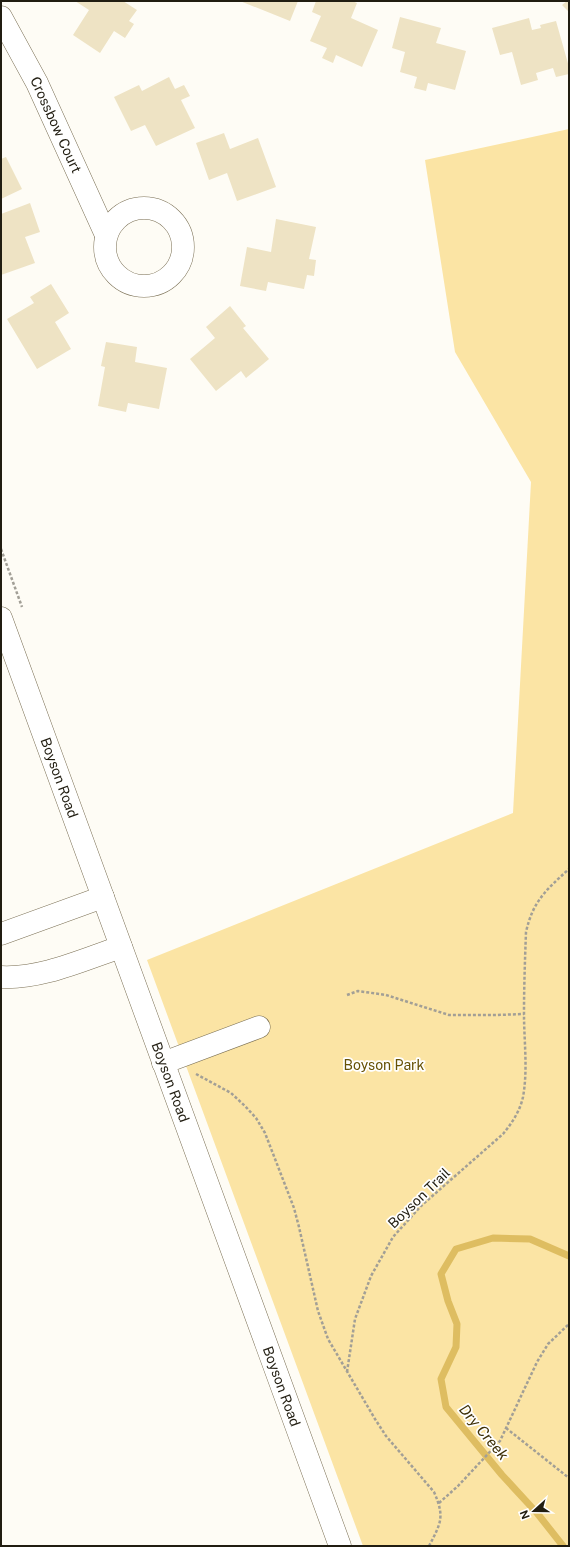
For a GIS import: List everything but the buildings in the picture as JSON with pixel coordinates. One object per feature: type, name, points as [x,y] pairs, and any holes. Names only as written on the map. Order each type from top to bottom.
[{"type":"street","name":"Crossbow Court","points":[[1,17],[37,83],[106,235]]},
{"type":"street","name":"Boyson Road","points":[[1,618],[162,1063],[340,1546]]},
{"type":"street","points":[[1,934],[103,897]]},
{"type":"street","points":[[1,977],[16,978],[36,975],[121,947]]},
{"type":"street","points":[[162,1063],[259,1027]]},
{"type":"path","points":[[1,549],[23,609]]},
{"type":"path","name":"Boyson Trail","points":[[348,1372],[355,1319],[371,1276],[393,1237],[421,1206],[503,1134],[512,1123],[518,1111],[525,1079],[524,1014],[526,932],[529,919],[537,901],[551,885],[569,869]]},
{"type":"path","points":[[348,995],[358,991],[386,995],[449,1015],[498,1016],[524,1014]]},
{"type":"path","points":[[185,1054],[189,1065],[198,1076],[231,1093],[256,1118],[265,1133],[294,1208],[318,1310],[328,1339],[382,1430],[434,1492],[439,1503],[441,1514],[440,1525],[429,1546]]},
{"type":"path","points":[[439,1503],[458,1486],[500,1441],[537,1362],[548,1344],[569,1324]]},
{"type":"path","points":[[506,1428],[569,1478]]},
{"type":"green space","name":"Boyson Park","points":[[569,129],[569,1546],[363,1546],[147,960],[513,813],[531,482],[455,352],[425,160]]},
{"type":"waterway","name":"Dry Creek","points":[[563,1546],[537,1513],[502,1475],[446,1407],[441,1379],[456,1347],[457,1324],[448,1301],[441,1274],[456,1249],[493,1238],[530,1239],[569,1256]]}]
